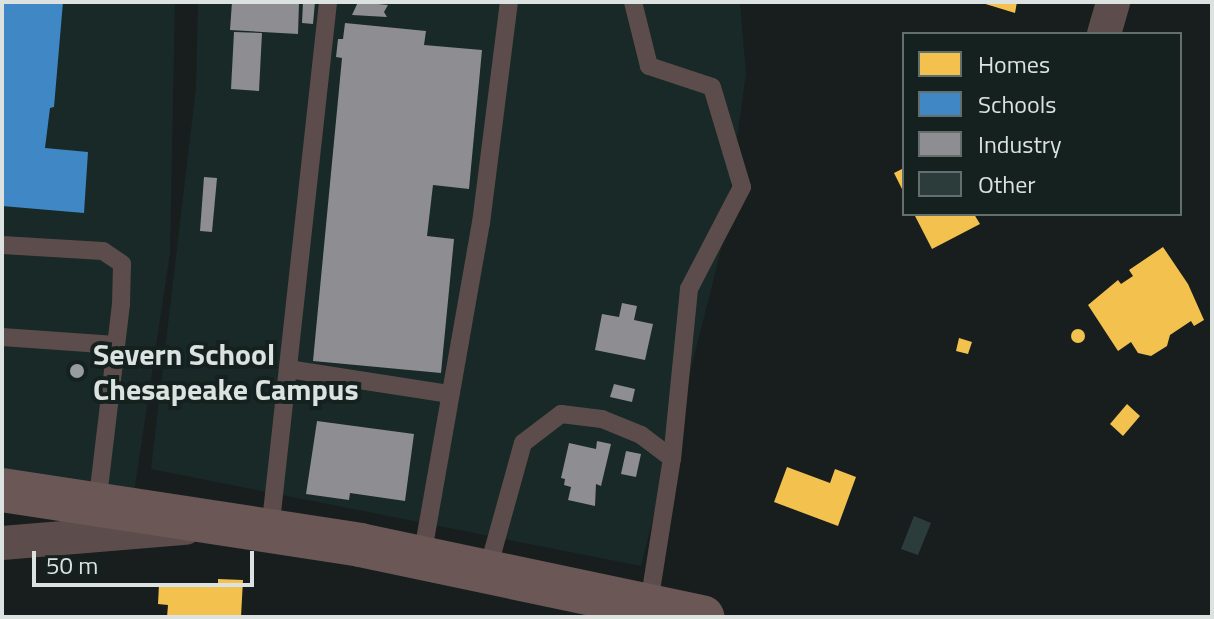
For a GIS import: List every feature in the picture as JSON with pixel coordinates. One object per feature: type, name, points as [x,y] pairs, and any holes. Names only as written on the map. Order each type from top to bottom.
[{"type":"street","points":[[1105,32],[1113,2]]},
{"type":"street","points":[[2,490],[422,557],[703,617]]},
{"type":"street","points":[[2,543],[118,536],[218,524]]},
{"type":"lane","points":[[270,531],[328,2]]},
{"type":"lane","points":[[422,557],[481,223],[509,2]]},
{"type":"lane","points":[[633,2],[634,17],[649,66],[712,87],[742,187],[689,289],[672,458],[649,604]]},
{"type":"lane","points":[[2,245],[103,251],[122,264],[116,345],[96,507]]},
{"type":"lane","points":[[2,337],[116,345]]},
{"type":"lane","points":[[288,369],[450,394]]},
{"type":"lane","points":[[488,569],[523,443],[561,414],[602,419],[641,435],[672,458]]},
{"type":"shaded area","name":"Severn School Chesapeake Campus","points":[[2,2],[175,2],[170,253],[131,513],[2,490]]},
{"type":"shaded area","points":[[198,2],[740,2],[746,74],[722,246],[641,566],[151,469],[196,87]]},
{"type":"building: Homes","points":[[979,2],[1017,2],[1015,13]]},
{"type":"building: Homes","points":[[902,169],[902,189],[894,173]]},
{"type":"building: Homes","points":[[915,216],[975,216],[980,224],[932,249]]},
{"type":"building: Homes","points":[[1163,247],[1188,284],[1204,320],[1194,326],[1191,321],[1170,335],[1167,346],[1151,356],[1138,353],[1131,342],[1118,351],[1088,305],[1118,280],[1121,284],[1133,276],[1129,270]]},
{"type":"building: Homes","points":[[1078,329],[1085,336],[1078,343],[1071,336]]},
{"type":"building: Homes","points":[[959,338],[972,342],[968,354],[956,351]]},
{"type":"building: Homes","points":[[1127,404],[1140,416],[1123,436],[1110,424]]},
{"type":"building: Homes","points":[[787,467],[830,483],[835,469],[856,477],[838,526],[774,502]]},
{"type":"building: Homes","points":[[218,579],[243,580],[241,617],[167,617],[168,605],[158,604],[159,584],[218,587]]},
{"type":"building: Schools","points":[[2,2],[63,2],[54,107],[50,108],[45,148],[88,152],[84,213],[2,206]]},
{"type":"building: Industry","points":[[232,2],[299,2],[298,34],[230,30]]},
{"type":"building: Industry","points":[[303,2],[315,2],[313,24],[302,23]]},
{"type":"building: Industry","points":[[358,2],[388,5],[384,12],[387,17],[352,15]]},
{"type":"building: Industry","points":[[345,23],[426,31],[424,45],[482,50],[469,189],[433,185],[427,236],[454,239],[441,373],[313,361],[342,58],[336,57],[338,39],[343,39]]},
{"type":"building: Industry","points":[[234,32],[262,33],[259,91],[231,89]]},
{"type":"building: Industry","points":[[204,177],[217,178],[212,232],[200,231]]},
{"type":"building: Industry","points":[[622,303],[637,306],[634,320],[653,324],[645,360],[595,350],[602,314],[619,317]]},
{"type":"building: Industry","points":[[614,384],[635,389],[632,402],[610,397]]},
{"type":"building: Industry","points":[[317,421],[414,434],[405,501],[350,493],[349,500],[306,494]]},
{"type":"building: Industry","points":[[597,441],[611,444],[601,486],[596,484],[595,506],[568,500],[571,487],[564,485],[565,479],[561,478],[569,443],[596,449]]},
{"type":"building: Industry","points":[[626,451],[641,454],[636,477],[621,474]]},
{"type":"building: Other","points":[[914,516],[931,523],[918,555],[901,549]]},
{"type":"place","name":"Severn School Chesapeake Campus","points":[[77,371]]}]
